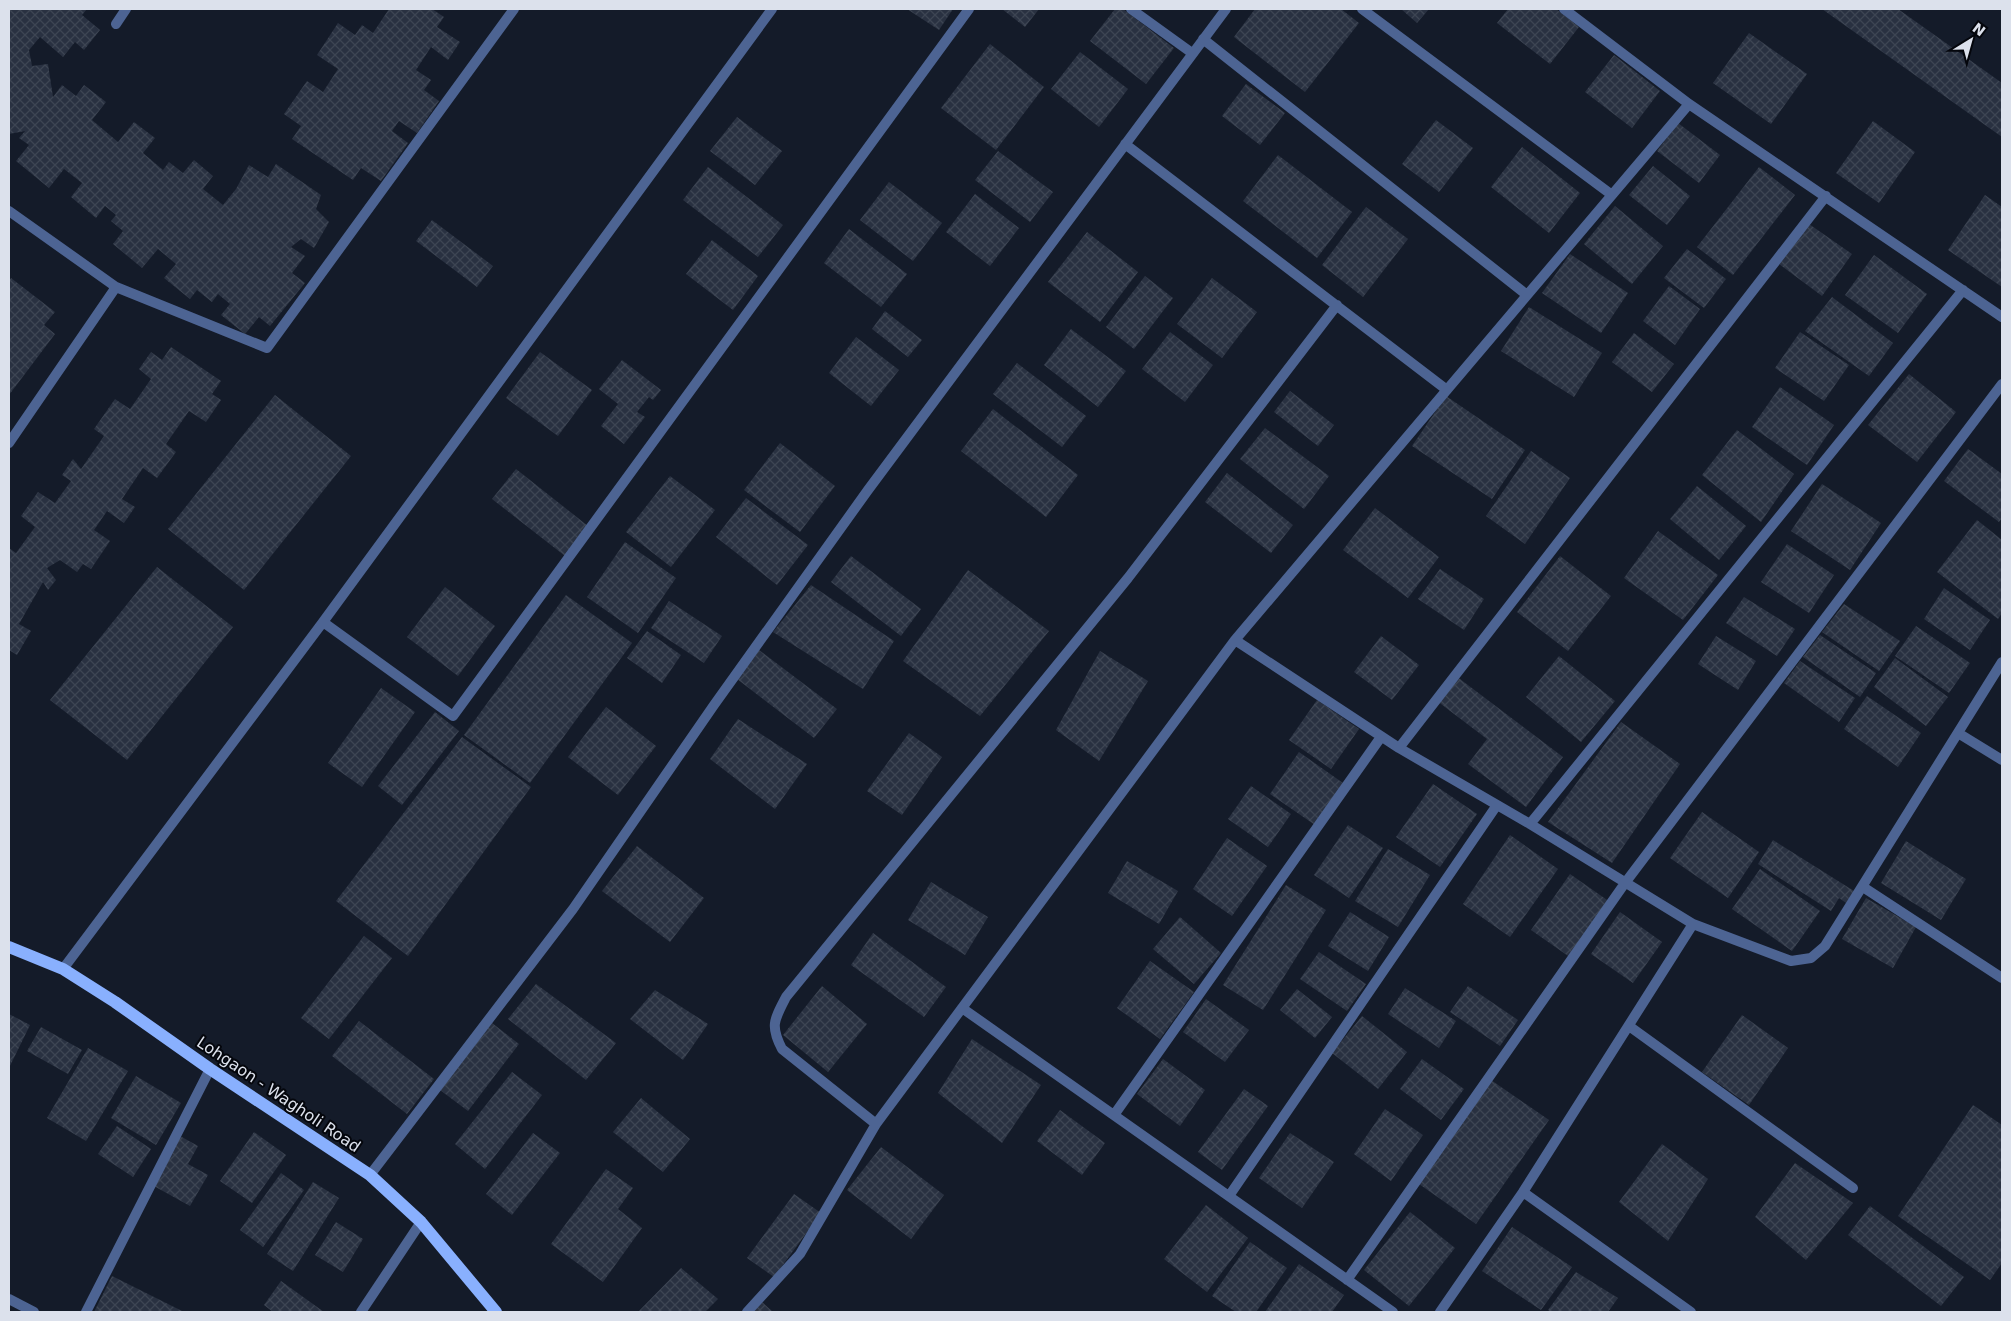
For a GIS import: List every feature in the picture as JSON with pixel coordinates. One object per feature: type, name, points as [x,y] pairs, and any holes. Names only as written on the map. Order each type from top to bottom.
[{"type":"main road","name":"Lohgaon - Wagholi Road","points":[[9,947],[63,968],[210,1069],[370,1175],[421,1222],[496,1312]]},
{"type":"street","points":[[116,24],[126,9]]},
{"type":"street","points":[[9,210],[116,287],[267,348],[514,9]]},
{"type":"street","points":[[63,968],[323,622],[772,9]]},
{"type":"street","points":[[323,622],[453,716],[968,9]]},
{"type":"street","points":[[1130,9],[1192,53]]},
{"type":"street","points":[[370,1175],[574,909],[720,697],[868,490],[1226,9]]},
{"type":"street","points":[[1362,9],[1612,195]]},
{"type":"street","points":[[1564,9],[1689,104],[2002,318]]},
{"type":"street","points":[[1203,39],[1527,296]]},
{"type":"street","points":[[747,1312],[800,1254],[876,1124],[1236,640],[1689,104]]},
{"type":"street","points":[[1125,144],[1447,390]]},
{"type":"street","points":[[1399,748],[1826,196]]},
{"type":"street","points":[[9,443],[116,287]]},
{"type":"street","points":[[1530,824],[1962,290]]},
{"type":"street","points":[[876,1124],[782,1049],[774,1034],[776,1017],[786,997],[1128,578],[1337,305]]},
{"type":"street","points":[[1347,1280],[1625,883],[2002,384]]},
{"type":"street","points":[[1236,640],[1381,737],[1530,824],[1693,924],[1791,961],[1811,958],[1825,946],[2002,662]]},
{"type":"street","points":[[1958,733],[2002,760]]},
{"type":"street","points":[[1114,1115],[1381,737]]},
{"type":"street","points":[[1229,1196],[1497,805]]},
{"type":"street","points":[[1863,887],[2002,978]]},
{"type":"street","points":[[1440,1312],[1523,1192],[1693,924]]},
{"type":"street","points":[[962,1008],[1393,1312]]},
{"type":"street","points":[[1629,1026],[1853,1188]]},
{"type":"street","points":[[86,1312],[210,1069]]},
{"type":"street","points":[[1523,1192],[1691,1312]]},
{"type":"street","points":[[361,1312],[421,1222]]},
{"type":"street","points":[[9,1299],[34,1312]]},
{"type":"building","points":[[9,9],[87,9],[82,15],[100,30],[84,50],[75,42],[63,57],[40,37],[29,50],[32,66],[48,64],[53,97],[62,85],[76,96],[84,85],[106,102],[92,120],[118,142],[134,122],[155,138],[143,153],[163,170],[169,162],[183,173],[194,160],[213,176],[203,189],[223,205],[236,189],[249,165],[268,177],[276,164],[321,195],[316,209],[329,222],[314,248],[301,239],[291,247],[305,256],[292,273],[305,283],[270,326],[259,317],[245,334],[221,315],[230,304],[218,294],[212,302],[197,290],[190,299],[164,278],[176,264],[158,249],[142,268],[113,244],[123,231],[111,221],[116,215],[105,206],[96,218],[71,197],[82,183],[64,169],[49,188],[16,161],[29,145],[19,138],[25,131],[9,134]]},
{"type":"building","points":[[389,9],[432,9],[444,17],[437,27],[460,42],[448,60],[431,47],[416,70],[431,80],[424,90],[439,101],[417,133],[399,121],[392,131],[408,143],[381,181],[361,168],[353,180],[292,139],[301,126],[284,114],[307,81],[323,92],[338,69],[317,55],[338,23],[355,35],[362,25],[373,33]]},
{"type":"building","points":[[907,9],[953,9],[939,30]]},
{"type":"building","points":[[1002,9],[1039,9],[1025,27]]},
{"type":"building","points":[[1115,9],[1123,9],[1174,48],[1146,84],[1090,41]]},
{"type":"building","points":[[1255,9],[1341,9],[1359,23],[1305,92],[1234,37]]},
{"type":"building","points":[[1401,9],[1429,9],[1417,23]]},
{"type":"building","points":[[1508,9],[1556,9],[1579,27],[1550,64],[1497,23]]},
{"type":"building","points":[[1822,9],[1898,9],[2002,83],[2002,137]]},
{"type":"building","points":[[1749,33],[1807,74],[1771,124],[1713,83]]},
{"type":"building","points":[[990,44],[1044,87],[996,150],[941,108]]},
{"type":"building","points":[[1080,52],[1128,89],[1099,127],[1051,89]]},
{"type":"building","points":[[1614,55],[1660,91],[1632,128],[1585,92]]},
{"type":"building","points":[[1246,84],[1285,113],[1260,145],[1222,116]]},
{"type":"building","points":[[737,117],[782,151],[755,185],[710,151]]},
{"type":"building","points":[[1436,120],[1473,148],[1439,192],[1402,164]]},
{"type":"building","points":[[1873,121],[1915,152],[1879,203],[1836,173]]},
{"type":"building","points":[[1678,123],[1720,155],[1699,183],[1657,151]]},
{"type":"building","points":[[1522,147],[1580,193],[1549,233],[1491,187]]},
{"type":"building","points":[[998,151],[1053,192],[1030,222],[975,180]]},
{"type":"building","points":[[1278,155],[1352,212],[1317,258],[1243,201]]},
{"type":"building","points":[[1653,166],[1690,196],[1667,225],[1629,195]]},
{"type":"building","points":[[708,167],[783,225],[758,257],[683,200]]},
{"type":"building","points":[[1759,167],[1795,195],[1733,275],[1697,247]]},
{"type":"building","points":[[889,182],[942,223],[913,261],[860,220]]},
{"type":"building","points":[[975,194],[1019,228],[990,266],[946,232]]},
{"type":"building","points":[[1985,195],[2002,207],[2002,287],[1948,250]]},
{"type":"building","points":[[1615,206],[1663,246],[1632,284],[1584,244]]},
{"type":"building","points":[[1366,207],[1408,239],[1363,297],[1322,265]]},
{"type":"building","points":[[432,220],[493,266],[477,287],[416,241]]},
{"type":"building","points":[[1809,224],[1852,254],[1822,296],[1779,264]]},
{"type":"building","points":[[849,229],[907,274],[881,307],[824,263]]},
{"type":"building","points":[[1087,232],[1138,272],[1100,322],[1048,282]]},
{"type":"building","points":[[712,240],[758,276],[733,310],[686,274]]},
{"type":"building","points":[[1687,249],[1726,279],[1704,308],[1664,278]]},
{"type":"building","points":[[1570,254],[1628,293],[1601,333],[1542,293]]},
{"type":"building","points":[[1874,255],[1927,294],[1898,333],[1845,295]]},
{"type":"building","points":[[1145,276],[1173,298],[1134,349],[1106,327]]},
{"type":"building","points":[[11,278],[55,312],[44,325],[55,334],[9,395],[9,281]]},
{"type":"building","points":[[1212,278],[1257,312],[1222,358],[1177,324]]},
{"type":"building","points":[[1669,286],[1700,309],[1675,345],[1643,321]]},
{"type":"building","points":[[1832,297],[1893,343],[1869,376],[1805,331]]},
{"type":"building","points":[[1529,307],[1602,353],[1574,397],[1501,351]]},
{"type":"building","points":[[885,311],[922,340],[908,357],[872,329]]},
{"type":"building","points":[[1071,329],[1126,371],[1098,407],[1044,365]]},
{"type":"building","points":[[1170,332],[1213,365],[1185,402],[1142,369]]},
{"type":"building","points":[[1800,332],[1849,365],[1824,401],[1775,368]]},
{"type":"building","points":[[1634,333],[1674,364],[1652,392],[1612,362]]},
{"type":"building","points":[[856,337],[899,370],[871,406],[829,373]]},
{"type":"building","points":[[171,347],[221,381],[212,394],[221,400],[206,422],[189,411],[166,444],[176,452],[157,478],[143,468],[122,499],[135,507],[124,523],[107,511],[94,530],[110,541],[91,569],[83,564],[77,572],[60,560],[47,568],[56,580],[48,590],[43,582],[19,624],[31,631],[17,655],[9,650],[9,548],[16,553],[35,527],[21,516],[38,492],[55,503],[71,481],[62,475],[73,459],[81,469],[104,436],[94,429],[115,399],[130,409],[151,379],[139,369],[151,352],[162,360]]},
{"type":"building","points":[[540,352],[592,390],[558,436],[506,398]]},
{"type":"building","points":[[622,360],[661,390],[653,400],[649,397],[637,412],[645,417],[624,444],[601,426],[618,404],[599,389]]},
{"type":"building","points":[[1017,363],[1086,416],[1062,447],[993,394]]},
{"type":"building","points":[[1909,374],[1956,412],[1917,462],[1868,425]]},
{"type":"building","points":[[1780,387],[1834,425],[1807,465],[1752,427]]},
{"type":"building","points":[[1290,391],[1334,425],[1318,446],[1274,412]]},
{"type":"building","points":[[275,395],[351,456],[244,590],[168,529]]},
{"type":"building","points":[[1446,396],[1525,450],[1492,499],[1412,446]]},
{"type":"building","points":[[993,409],[1078,475],[1046,517],[961,451]]},
{"type":"building","points":[[1265,428],[1329,476],[1304,509],[1240,459]]},
{"type":"building","points":[[1737,430],[1794,474],[1761,522],[1702,475]]},
{"type":"building","points":[[780,443],[835,486],[800,532],[744,490]]},
{"type":"building","points":[[1968,449],[2002,474],[2002,518],[1999,522],[1944,481]]},
{"type":"building","points":[[1531,451],[1570,478],[1525,544],[1486,516]]},
{"type":"building","points":[[516,469],[588,526],[565,556],[492,499]]},
{"type":"building","points":[[1227,473],[1293,525],[1271,553],[1205,502]]},
{"type":"building","points":[[670,476],[715,510],[671,567],[626,532]]},
{"type":"building","points":[[1822,484],[1881,523],[1850,570],[1791,531]]},
{"type":"building","points":[[1697,486],[1746,526],[1719,560],[1670,519]]},
{"type":"building","points":[[746,498],[808,545],[777,585],[716,537]]},
{"type":"building","points":[[1375,508],[1439,557],[1408,598],[1343,550]]},
{"type":"building","points":[[1977,520],[2002,540],[2002,613],[1998,619],[1937,572]]},
{"type":"building","points":[[1658,531],[1718,575],[1683,620],[1624,578]]},
{"type":"building","points":[[625,542],[676,578],[638,633],[587,597]]},
{"type":"building","points":[[1787,544],[1834,575],[1809,613],[1761,582]]},
{"type":"building","points":[[851,556],[921,609],[901,636],[831,582]]},
{"type":"building","points":[[1560,556],[1611,596],[1568,651],[1517,612]]},
{"type":"building","points":[[157,567],[233,627],[127,760],[50,700]]},
{"type":"building","points":[[1440,569],[1484,599],[1464,630],[1418,599]]},
{"type":"building","points":[[968,570],[1049,631],[980,716],[903,661]]},
{"type":"building","points":[[811,585],[894,641],[863,689],[773,632]]},
{"type":"building","points":[[445,587],[495,626],[458,676],[407,637]]},
{"type":"building","points":[[1944,588],[1990,620],[1970,650],[1924,619]]},
{"type":"building","points":[[566,595],[632,643],[530,783],[464,735]]},
{"type":"building","points":[[1744,597],[1795,629],[1777,656],[1726,623]]},
{"type":"building","points":[[669,601],[722,636],[704,663],[651,628]]},
{"type":"building","points":[[1844,604],[1900,641],[1879,671],[1822,632]]},
{"type":"building","points":[[1916,626],[1970,663],[1949,693],[1895,656]]},
{"type":"building","points":[[647,631],[681,655],[662,683],[627,658]]},
{"type":"building","points":[[1820,635],[1876,673],[1860,697],[1803,657]]},
{"type":"building","points":[[1381,636],[1419,665],[1392,700],[1354,672]]},
{"type":"building","points":[[1716,636],[1756,661],[1738,690],[1698,664]]},
{"type":"building","points":[[759,650],[837,709],[814,738],[737,679]]},
{"type":"building","points":[[1100,651],[1148,681],[1099,761],[1056,730]]},
{"type":"building","points":[[1559,656],[1615,701],[1581,742],[1526,697]]},
{"type":"building","points":[[1895,658],[1948,697],[1926,726],[1874,687]]},
{"type":"building","points":[[1800,661],[1855,698],[1839,722],[1784,683]]},
{"type":"building","points":[[1456,676],[1563,757],[1526,807],[1468,764],[1487,739],[1437,701]]},
{"type":"building","points":[[381,688],[415,712],[362,787],[328,763]]},
{"type":"building","points":[[1867,696],[1921,733],[1898,767],[1844,729]]},
{"type":"building","points":[[1317,700],[1359,729],[1331,769],[1289,740]]},
{"type":"building","points":[[606,707],[656,746],[618,795],[568,757]]},
{"type":"building","points":[[435,712],[459,731],[402,805],[378,786]]},
{"type":"building","points":[[738,719],[807,764],[775,809],[710,759]]},
{"type":"building","points":[[1621,722],[1680,764],[1612,863],[1548,822]]},
{"type":"building","points":[[909,733],[942,757],[902,815],[867,791]]},
{"type":"building","points":[[462,737],[531,787],[408,956],[336,901]]},
{"type":"building","points":[[1299,752],[1343,783],[1315,825],[1270,794]]},
{"type":"building","points":[[1433,784],[1477,814],[1440,867],[1396,837]]},
{"type":"building","points":[[1251,786],[1291,814],[1268,847],[1228,819]]},
{"type":"building","points":[[1702,812],[1759,852],[1728,898],[1670,858]]},
{"type":"building","points":[[1348,825],[1383,848],[1349,898],[1314,875]]},
{"type":"building","points":[[1510,835],[1558,869],[1510,937],[1463,904]]},
{"type":"building","points":[[1227,838],[1267,866],[1232,916],[1193,889]]},
{"type":"building","points":[[1773,840],[1854,891],[1846,903],[1839,898],[1831,911],[1758,864]]},
{"type":"building","points":[[1906,841],[1966,879],[1941,920],[1881,883]]},
{"type":"building","points":[[637,846],[704,898],[670,942],[602,891]]},
{"type":"building","points":[[1388,849],[1430,875],[1398,927],[1355,901]]},
{"type":"building","points":[[1127,861],[1178,891],[1159,924],[1108,893]]},
{"type":"building","points":[[1760,869],[1820,911],[1792,951],[1732,909]]},
{"type":"building","points":[[1570,874],[1610,902],[1571,958],[1531,930]]},
{"type":"building","points":[[931,882],[988,917],[965,955],[908,920]]},
{"type":"building","points":[[1286,885],[1326,910],[1263,1010],[1223,985]]},
{"type":"building","points":[[1866,898],[1916,927],[1893,968],[1842,939]]},
{"type":"building","points":[[1350,912],[1389,937],[1368,971],[1328,946]]},
{"type":"building","points":[[1620,912],[1662,942],[1633,983],[1591,954]]},
{"type":"building","points":[[1180,917],[1221,953],[1194,984],[1153,949]]},
{"type":"building","points":[[873,933],[946,987],[924,1017],[851,965]]},
{"type":"building","points":[[364,936],[392,958],[329,1039],[301,1018]]},
{"type":"building","points":[[1319,952],[1366,984],[1347,1011],[1300,979]]},
{"type":"building","points":[[1150,961],[1194,992],[1160,1039],[1117,1008]]},
{"type":"building","points":[[536,984],[616,1043],[586,1080],[508,1019]]},
{"type":"building","points":[[822,986],[867,1024],[828,1072],[783,1035]]},
{"type":"building","points":[[1468,986],[1518,1020],[1500,1046],[1450,1012]]},
{"type":"building","points":[[1405,988],[1456,1021],[1439,1048],[1388,1014]]},
{"type":"building","points":[[1297,989],[1332,1017],[1315,1038],[1280,1010]]},
{"type":"building","points":[[655,990],[708,1024],[683,1060],[630,1019]]},
{"type":"building","points":[[1206,999],[1249,1030],[1225,1062],[1183,1032]]},
{"type":"building","points":[[9,1014],[30,1025],[9,1068]]},
{"type":"building","points":[[1742,1015],[1788,1048],[1749,1105],[1702,1072]]},
{"type":"building","points":[[1362,1016],[1407,1052],[1378,1089],[1332,1053]]},
{"type":"building","points":[[359,1021],[434,1079],[407,1114],[332,1056]]},
{"type":"building","points":[[492,1023],[519,1044],[468,1111],[440,1090]]},
{"type":"building","points":[[41,1027],[82,1050],[68,1074],[27,1051]]},
{"type":"building","points":[[972,1039],[1041,1085],[1002,1143],[938,1093]]},
{"type":"building","points":[[88,1048],[128,1071],[86,1141],[47,1118]]},
{"type":"building","points":[[1163,1059],[1205,1090],[1180,1126],[1137,1094]]},
{"type":"building","points":[[1422,1059],[1464,1089],[1441,1120],[1400,1089]]},
{"type":"building","points":[[512,1072],[542,1095],[485,1169],[455,1144]]},
{"type":"building","points":[[136,1076],[181,1103],[156,1145],[111,1118]]},
{"type":"building","points":[[1491,1080],[1549,1120],[1476,1224],[1419,1184]]},
{"type":"building","points":[[1244,1089],[1268,1106],[1222,1170],[1198,1152]]},
{"type":"building","points":[[641,1098],[690,1139],[663,1172],[613,1132]]},
{"type":"building","points":[[1973,1105],[2002,1125],[2002,1263],[1990,1280],[1898,1216]]},
{"type":"building","points":[[1385,1109],[1423,1135],[1391,1181],[1354,1154]]},
{"type":"building","points":[[1060,1110],[1105,1143],[1082,1175],[1037,1141]]},
{"type":"building","points":[[117,1126],[151,1149],[133,1177],[98,1154]]},
{"type":"building","points":[[254,1132],[286,1155],[252,1203],[220,1181]]},
{"type":"building","points":[[533,1133],[560,1153],[512,1215],[486,1194]]},
{"type":"building","points":[[1290,1133],[1334,1162],[1302,1208],[1259,1178]]},
{"type":"building","points":[[180,1136],[198,1146],[188,1164],[208,1175],[190,1206],[152,1185]]},
{"type":"building","points":[[1662,1144],[1708,1179],[1668,1241],[1619,1202]]},
{"type":"building","points":[[881,1147],[944,1195],[911,1239],[847,1190]]},
{"type":"building","points":[[1795,1163],[1853,1203],[1806,1260],[1755,1217]]},
{"type":"building","points":[[606,1169],[633,1188],[618,1209],[642,1228],[603,1282],[551,1244]]},
{"type":"building","points":[[281,1173],[304,1190],[263,1247],[240,1230]]},
{"type":"building","points":[[313,1182],[339,1198],[293,1271],[267,1254]]},
{"type":"building","points":[[794,1194],[821,1213],[774,1277],[747,1258]]},
{"type":"building","points":[[1206,1205],[1248,1238],[1207,1292],[1164,1259]]},
{"type":"building","points":[[1870,1206],[1964,1277],[1941,1306],[1848,1235]]},
{"type":"building","points":[[1410,1212],[1455,1248],[1409,1306],[1364,1270]]},
{"type":"building","points":[[336,1222],[363,1239],[343,1272],[315,1255]]},
{"type":"building","points":[[1512,1227],[1572,1267],[1541,1310],[1482,1271]]},
{"type":"building","points":[[1250,1242],[1287,1268],[1256,1312],[1236,1312],[1212,1296]]},
{"type":"building","points":[[1299,1264],[1344,1295],[1332,1312],[1265,1312]]},
{"type":"building","points":[[681,1268],[718,1299],[705,1312],[638,1312]]},
{"type":"building","points":[[1576,1272],[1618,1298],[1608,1312],[1551,1312],[1548,1310]]},
{"type":"building","points":[[112,1276],[184,1312],[94,1312]]},
{"type":"building","points":[[281,1281],[324,1312],[273,1312],[264,1305]]},
{"type":"building","points":[[762,1302],[773,1312],[752,1312]]}]
